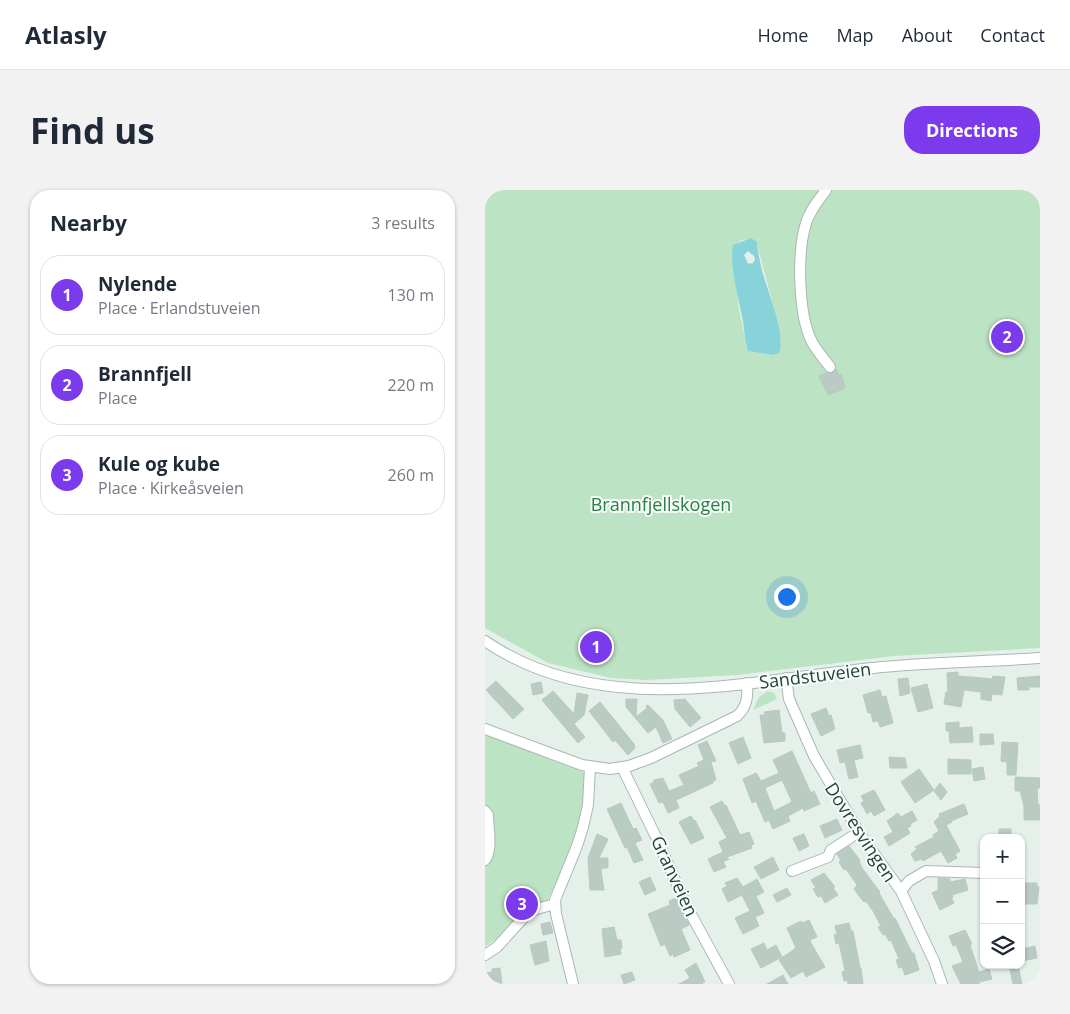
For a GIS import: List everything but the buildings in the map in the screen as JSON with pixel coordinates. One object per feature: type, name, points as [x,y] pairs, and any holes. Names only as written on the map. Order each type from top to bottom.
[{"type":"street","points":[[826,190],[812,208],[806,224],[802,242],[801,295],[803,318],[812,342],[830,368]]},
{"type":"street","points":[[485,641],[516,659],[545,671],[574,680],[600,685],[658,689],[747,683]]},
{"type":"street","name":"Sandstuveien","points":[[485,728],[590,767],[622,768],[663,753],[737,716],[743,710],[747,700],[747,683],[891,666],[1040,658]]},
{"type":"street","name":"Dovresvingen","points":[[786,678],[789,699],[813,756],[859,832],[893,876],[934,961],[942,984]]},
{"type":"street","points":[[573,984],[555,904],[557,893],[583,827],[590,788],[590,767]]},
{"type":"street","name":"Granveien","points":[[622,768],[657,837],[687,907],[729,984]]},
{"type":"street","points":[[485,812],[488,814],[489,834],[488,855],[485,860]]},
{"type":"street","points":[[792,871],[828,857],[831,850],[859,832]]},
{"type":"street","points":[[901,891],[909,881],[926,871],[980,873]]},
{"type":"street","points":[[485,955],[497,947],[527,914],[533,910],[555,904]]},
{"type":"green space","name":"Brannfjellskogen","points":[[485,190],[1040,190],[1040,648],[894,656],[737,675],[647,680],[611,678],[548,663],[485,628]],"holes":[[[747,239],[757,242],[781,342],[772,355],[748,351],[739,309],[732,253],[740,241]]]},
{"type":"green space","points":[[768,691],[774,693],[777,699],[753,710],[759,697]]},
{"type":"green space","points":[[485,735],[588,774],[577,842],[546,903],[525,909],[496,939],[485,946]]},
{"type":"water","points":[[751,238],[757,242],[763,275],[778,322],[781,345],[779,353],[772,355],[748,351],[733,273],[733,245]],"holes":[[[748,251],[754,256],[755,260],[752,264],[748,264],[744,255]]]},
{"type":"place","name":"Brannfjell","points":[[1007,337]]},
{"type":"place","name":"Nylende","points":[[596,647]]},
{"type":"place","name":"Kule og kube","points":[[522,904]]}]
